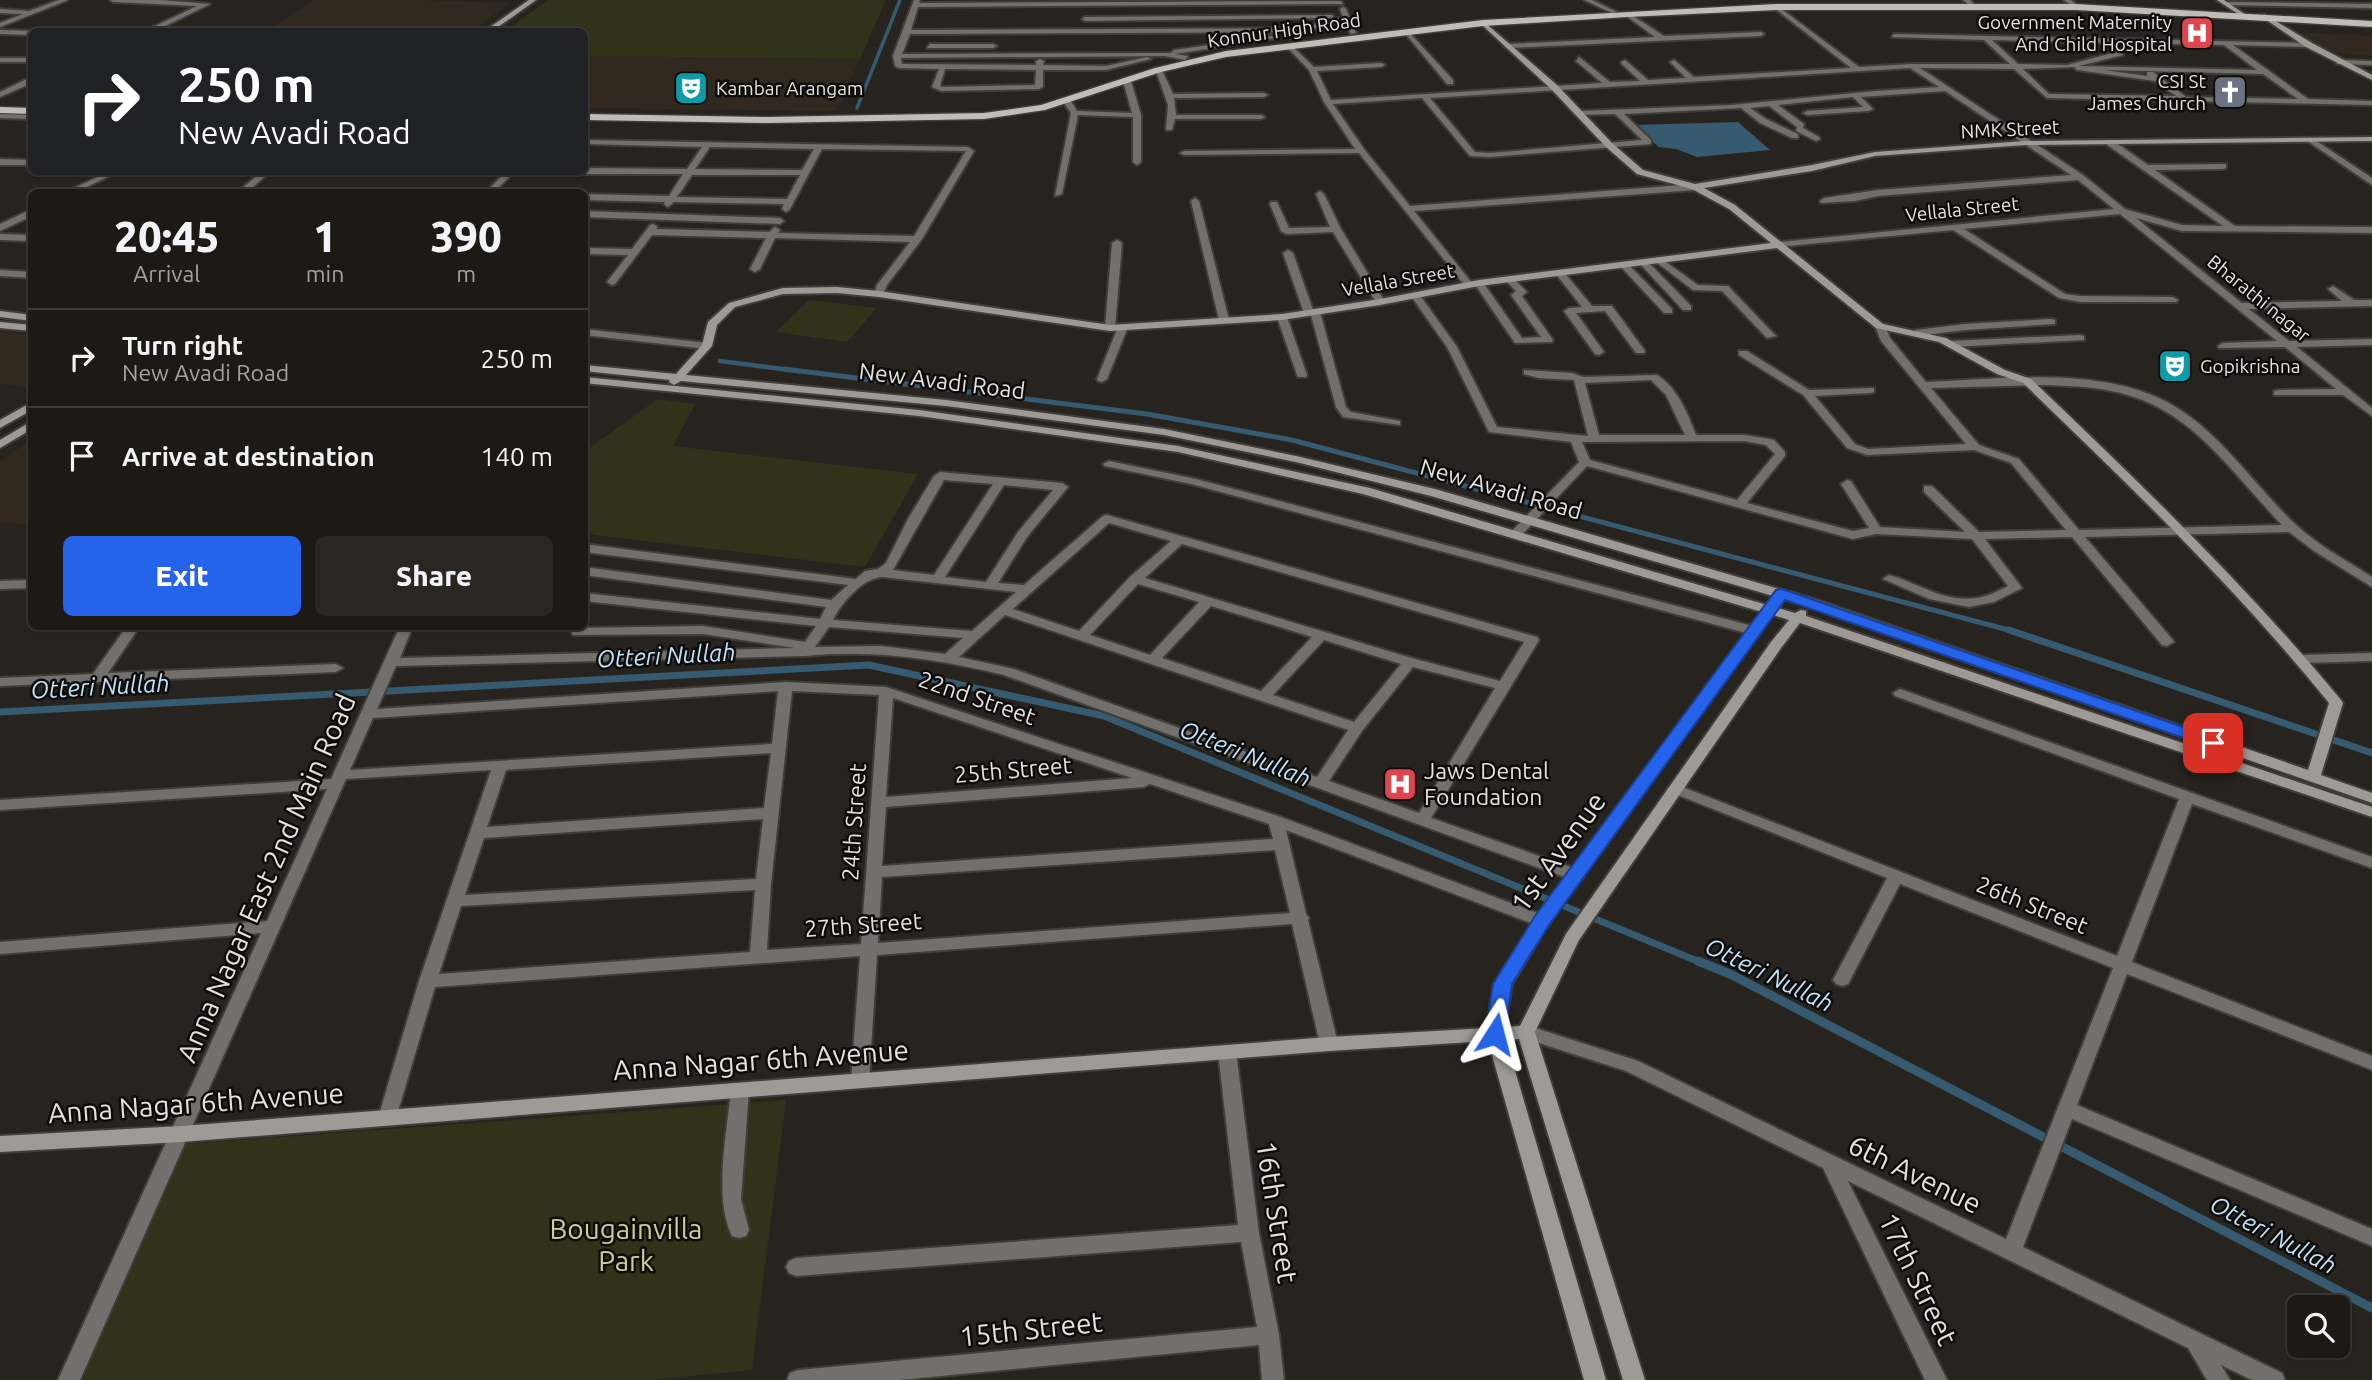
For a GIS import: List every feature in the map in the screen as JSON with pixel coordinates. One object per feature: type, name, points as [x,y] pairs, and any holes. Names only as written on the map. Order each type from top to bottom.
[{"type":"main road","name":"Konnur High Road","points":[[588,117],[782,120],[984,116],[1042,108],[1157,70],[1226,54],[1483,23],[1628,14],[1776,7],[1887,7],[1970,3],[2264,16],[2372,24]]},
{"type":"main road","points":[[588,112],[771,115],[990,110],[1026,106],[1185,58],[1240,47],[1353,33],[1614,12],[1776,7]]},
{"type":"main road","points":[[1,113],[28,109]]},
{"type":"main road","points":[[1,113],[28,110]]},
{"type":"street","points":[[0,25],[65,0]]},
{"type":"street","points":[[113,0],[210,2]]},
{"type":"street","points":[[492,28],[533,0]]},
{"type":"street","points":[[1587,0],[1614,12]]},
{"type":"street","points":[[1880,0],[1887,7]]},
{"type":"street","points":[[2067,0],[2076,7]]},
{"type":"street","points":[[1346,17],[1278,37],[1165,54],[1116,68],[942,69],[899,66],[897,56],[916,2],[1341,1],[1353,33]]},
{"type":"street","points":[[155,28],[210,2]]},
{"type":"street","points":[[1084,32],[1087,2]]},
{"type":"street","points":[[2223,2],[2372,6]]},
{"type":"street","points":[[2223,2],[2243,15]]},
{"type":"street","points":[[1776,7],[1857,69]]},
{"type":"street","points":[[0,11],[31,13]]},
{"type":"street","points":[[1628,14],[1663,39]]},
{"type":"street","points":[[2264,16],[2309,45],[2372,78]]},
{"type":"street","points":[[1085,19],[1346,17]]},
{"type":"street","points":[[1483,23],[1554,87],[1609,145],[1640,172],[1695,187],[1732,207],[1880,326],[1916,333],[1950,344],[2001,372],[2027,381],[2183,531],[2302,660],[2336,703],[2313,778]]},
{"type":"street","points":[[907,32],[1302,30]]},
{"type":"street","points":[[0,32],[28,33]]},
{"type":"street","points":[[1407,32],[1450,82]]},
{"type":"street","points":[[1508,46],[1761,34]]},
{"type":"street","points":[[1894,36],[2309,45]]},
{"type":"street","points":[[1985,37],[2047,96],[2372,103]]},
{"type":"street","points":[[2110,40],[2120,53],[2186,100]]},
{"type":"street","points":[[2225,43],[2308,103]]},
{"type":"street","points":[[901,47],[993,46]]},
{"type":"street","points":[[1290,46],[1312,69],[1328,102],[1361,151],[1519,341],[1548,340],[1516,295],[1522,292],[1510,280]]},
{"type":"street","points":[[2067,67],[2120,53]]},
{"type":"street","points":[[897,56],[1165,54],[1185,58]]},
{"type":"street","points":[[942,69],[936,88],[1039,87],[1040,56]]},
{"type":"street","points":[[1579,58],[1609,85]]},
{"type":"street","points":[[0,60],[28,60]]},
{"type":"street","points":[[1625,62],[1647,83]]},
{"type":"street","points":[[1674,62],[1694,81]]},
{"type":"street","points":[[2340,62],[2372,63]]},
{"type":"street","points":[[1312,69],[1381,65]]},
{"type":"street","points":[[1328,102],[1912,66],[2265,72]]},
{"type":"street","name":"Bharathi nagar","points":[[1912,66],[2080,177],[2372,413]]},
{"type":"street","points":[[2067,67],[2156,79]]},
{"type":"street","points":[[1157,70],[1171,96],[1174,117],[1169,128]]},
{"type":"street","points":[[1127,81],[1137,115],[1138,162]]},
{"type":"street","points":[[0,95],[28,82]]},
{"type":"street","points":[[1579,113],[1743,106],[1949,89]]},
{"type":"street","points":[[1171,96],[1265,95]]},
{"type":"street","points":[[1808,113],[1870,109],[1856,96]]},
{"type":"street","points":[[1425,97],[1473,154],[1490,155],[1648,142],[1618,112]]},
{"type":"street","points":[[1058,194],[1075,113],[1066,100]]},
{"type":"street","points":[[1790,101],[1822,122]]},
{"type":"street","points":[[1769,102],[1801,126],[1799,129],[1816,139]]},
{"type":"street","points":[[1743,106],[1763,121],[1795,136]]},
{"type":"street","points":[[1,113],[28,116]]},
{"type":"street","points":[[1075,113],[1137,115]]},
{"type":"street","points":[[1174,117],[1261,117]]},
{"type":"street","name":"NMK Street","points":[[1695,187],[1812,168],[1875,154],[2025,143],[2372,139]]},
{"type":"street","points":[[2312,140],[2367,175],[2372,182]]},
{"type":"street","points":[[588,142],[820,145],[970,151],[917,239],[882,285],[879,294]]},
{"type":"street","points":[[2109,142],[2234,229]]},
{"type":"street","points":[[612,282],[661,217],[708,144]]},
{"type":"street","points":[[755,269],[820,145]]},
{"type":"street","points":[[1184,153],[1361,151]]},
{"type":"street","points":[[0,162],[28,163]]},
{"type":"street","points":[[2146,168],[2223,166]]},
{"type":"street","points":[[588,171],[805,173]]},
{"type":"street","points":[[77,189],[108,175]]},
{"type":"street","points":[[246,189],[262,175]]},
{"type":"street","points":[[493,189],[507,175]]},
{"type":"street","points":[[1824,201],[1878,193],[2080,177]]},
{"type":"street","points":[[1410,209],[1647,193],[1695,187]]},
{"type":"street","points":[[1320,194],[1336,229],[1380,302]]},
{"type":"street","points":[[588,197],[790,202]]},
{"type":"street","points":[[1195,201],[1224,320]]},
{"type":"street","points":[[1274,204],[1286,231],[1336,229]]},
{"type":"street","points":[[2122,211],[2182,229],[2372,230]]},
{"type":"street","name":"Vellala Street","points":[[669,389],[707,346],[712,324],[732,304],[783,290],[837,290],[879,294],[1110,328],[1282,317],[1474,284],[1659,260],[1780,245],[2122,211]]},
{"type":"street","points":[[0,228],[28,214]]},
{"type":"street","points":[[588,214],[780,221]]},
{"type":"street","points":[[1954,227],[2062,296],[2080,299],[2173,300]]},
{"type":"street","points":[[649,232],[917,239]]},
{"type":"street","points":[[0,237],[28,238]]},
{"type":"street","points":[[1110,328],[1117,243]]},
{"type":"street","points":[[588,251],[635,253]]},
{"type":"street","points":[[1288,253],[1312,312],[1341,407],[1347,415],[1396,423]]},
{"type":"street","points":[[1659,260],[1696,288],[1725,288],[1771,336]]},
{"type":"street","points":[[1644,263],[1687,308]]},
{"type":"street","points":[[1624,265],[1668,311]]},
{"type":"street","points":[[0,273],[28,275]]},
{"type":"street","points":[[1560,273],[1589,309]]},
{"type":"street","points":[[2333,289],[2351,303]]},
{"type":"street","points":[[1416,296],[1452,347],[1493,430],[1576,439],[1758,439],[1770,442],[1781,454],[1740,504]]},
{"type":"street","points":[[2241,306],[2371,304]]},
{"type":"street","points":[[1599,352],[1569,311],[1608,308],[1640,351]]},
{"type":"street","points":[[0,314],[28,318]]},
{"type":"street","points":[[1282,317],[1302,375]]},
{"type":"street","points":[[1916,333],[2051,322]]},
{"type":"street","points":[[0,325],[28,328]]},
{"type":"street","points":[[1880,326],[1885,339],[1975,447]]},
{"type":"street","points":[[1102,379],[1123,327]]},
{"type":"street","points":[[588,332],[707,346]]},
{"type":"street","points":[[1950,344],[2080,338]]},
{"type":"street","points":[[2223,346],[2372,342]]},
{"type":"street","points":[[1743,353],[1807,393],[1857,450],[1867,452],[1975,447],[2015,461],[2167,642]]},
{"type":"street","name":"New Avadi Road","points":[[588,368],[946,402],[1164,432],[1296,459],[1529,519],[1809,602],[2372,798]]},
{"type":"street","points":[[1528,372],[1577,377],[1594,438]]},
{"type":"street","points":[[1579,380],[1653,377],[1661,380],[1685,420],[1692,439]]},
{"type":"street","name":"New Avadi Road","points":[[588,380],[919,413],[1178,449],[1366,491],[1798,618],[2372,812]]},
{"type":"street","points":[[1924,385],[2027,381],[2108,387],[2137,394],[2161,404],[2188,420],[2291,528],[2372,583]]},
{"type":"street","points":[[1807,393],[1870,390]]},
{"type":"street","points":[[2278,393],[2372,396]]},
{"type":"street","points":[[0,425],[28,408]]},
{"type":"street","points":[[0,445],[28,427]]},
{"type":"street","points":[[1576,439],[1585,462]]},
{"type":"street","points":[[1515,535],[1585,462]]},
{"type":"street","points":[[1585,462],[1853,535],[1876,530],[1976,536],[2291,528]]},
{"type":"street","points":[[1109,464],[1192,481],[1755,631]]},
{"type":"street","points":[[882,573],[891,565],[940,475],[1062,487],[1021,535],[989,587]]},
{"type":"street","points":[[938,578],[1000,482]]},
{"type":"street","points":[[1847,484],[1876,530]]},
{"type":"street","points":[[1889,579],[1940,598],[1963,602],[1979,602],[2016,588],[1976,536],[1928,489]]},
{"type":"street","points":[[950,657],[1107,519],[1532,639],[1422,820]]},
{"type":"street","points":[[1080,637],[1136,579],[1180,540]]},
{"type":"street","points":[[588,549],[859,583]]},
{"type":"street","points":[[588,573],[834,604]]},
{"type":"street","points":[[806,649],[825,623],[834,604],[870,574],[938,578],[989,587],[1027,589]]},
{"type":"street","points":[[1136,579],[1409,662],[1503,686]]},
{"type":"street","points":[[0,586],[28,584]]},
{"type":"street","name":"1st Avenue","points":[[1595,1380],[1495,1034],[1503,984],[1551,908],[1782,594]]},
{"type":"street","points":[[588,597],[825,623],[975,635]]},
{"type":"street","points":[[1152,661],[1208,601]]},
{"type":"street","points":[[1634,1380],[1526,1032],[1572,938],[1776,645],[1809,602]]},
{"type":"street","points":[[1003,610],[1357,728]]},
{"type":"street","points":[[98,677],[131,630]]},
{"type":"street","name":"Anna Nagar East 2nd Main Road","points":[[69,1380],[405,630]]},
{"type":"street","points":[[578,632],[703,630],[806,649]]},
{"type":"street","points":[[1263,697],[1321,635]]},
{"type":"street","points":[[391,662],[833,648],[950,657],[1009,672],[1576,875]]},
{"type":"street","points":[[2302,660],[2372,657]]},
{"type":"street","points":[[1320,783],[1357,728],[1409,662]]},
{"type":"street","points":[[0,682],[336,668]]},
{"type":"street","points":[[758,956],[763,884],[786,685]]},
{"type":"street","name":"22nd Street","points":[[375,699],[786,685],[886,691],[1152,781],[1551,908]]},
{"type":"street","name":"24th Street","points":[[860,1081],[886,691]]},
{"type":"street","points":[[1900,693],[2372,863]]},
{"type":"street","points":[[0,805],[500,765],[779,748]]},
{"type":"street","points":[[387,1118],[428,981],[500,765]]},
{"type":"street","name":"25th Street","points":[[877,803],[1152,781]]},
{"type":"street","name":"26th Street","points":[[1675,789],[2372,1063]]},
{"type":"street","points":[[2011,1252],[2187,798]]},
{"type":"street","points":[[479,833],[772,813]]},
{"type":"street","points":[[1276,821],[1329,1044]]},
{"type":"street","points":[[873,872],[1280,844]]},
{"type":"street","points":[[1842,980],[1896,876]]},
{"type":"street","points":[[455,901],[763,884]]},
{"type":"street","name":"27th Street","points":[[428,981],[1301,918]]},
{"type":"street","points":[[0,947],[274,926]]},
{"type":"street","name":"Anna Nagar 6th Avenue","points":[[0,1144],[387,1118],[1329,1044],[1526,1032]]},
{"type":"street","name":"6th Avenue","points":[[1526,1032],[1632,1066],[2274,1380]]},
{"type":"street","name":"16th Street","points":[[1227,1052],[1249,1233],[1269,1335],[1273,1380]]},
{"type":"street","points":[[739,1230],[731,1199],[740,1090]]},
{"type":"street","points":[[2067,1109],[2372,1238]]},
{"type":"street","name":"17th Street","points":[[1831,1165],[1936,1380]]},
{"type":"street","points":[[796,1267],[1249,1233]]},
{"type":"street","name":"15th Street","points":[[798,1380],[1269,1335]]},
{"type":"street","points":[[2196,1342],[2219,1380]]},
{"type":"shaded area","points":[[313,0],[510,3],[477,28],[272,28]]},
{"type":"shaded area","points":[[2290,32],[2372,36],[2372,56],[2329,52]]},
{"type":"shaded area","points":[[588,56],[860,59],[837,111],[588,108]]},
{"type":"shaded area","points":[[0,331],[28,335],[28,388],[0,384]]},
{"type":"shaded area","points":[[28,442],[28,525],[0,522],[0,461]]},
{"type":"green space","points":[[548,0],[886,0],[860,59],[588,56],[588,28],[509,28]]},
{"type":"green space","points":[[809,300],[877,308],[847,342],[776,332]]},
{"type":"green space","points":[[658,399],[695,404],[673,446],[918,474],[865,567],[588,534],[588,449]]},
{"type":"green space","name":"Bougainvilla Park","points":[[786,1100],[752,1370],[650,1380],[82,1380],[186,1144]]},
{"type":"water","points":[[1738,122],[1770,150],[1697,157],[1676,149],[1659,147],[1633,125]]},
{"type":"waterway","points":[[857,108],[900,0]]},
{"type":"waterway","points":[[720,361],[798,371]]},
{"type":"waterway","points":[[784,369],[1147,414],[1292,440],[2011,631]]},
{"type":"waterway","points":[[2011,631],[2016,632]]},
{"type":"waterway","points":[[2011,631],[2372,753]]},
{"type":"waterway","name":"Otteri Nullah","points":[[0,712],[869,665],[1104,716],[1702,963]]},
{"type":"waterway","name":"Otteri Nullah","points":[[1698,961],[1732,975],[2372,1308]]},
{"type":"place","name":"Government Maternity And Child Hospital","points":[[2197,33]]},
{"type":"place","name":"Kambar Arangam","points":[[691,88]]},
{"type":"place","name":"CSI St James Church","points":[[2230,92]]},
{"type":"place","name":"Gopikrishna","points":[[2175,366]]},
{"type":"place","name":"Jaws Dental Foundation","points":[[1400,784]]},
{"type":"route","points":[[1495,1034],[1503,984],[1542,920],[1782,594],[2213,743]]}]
